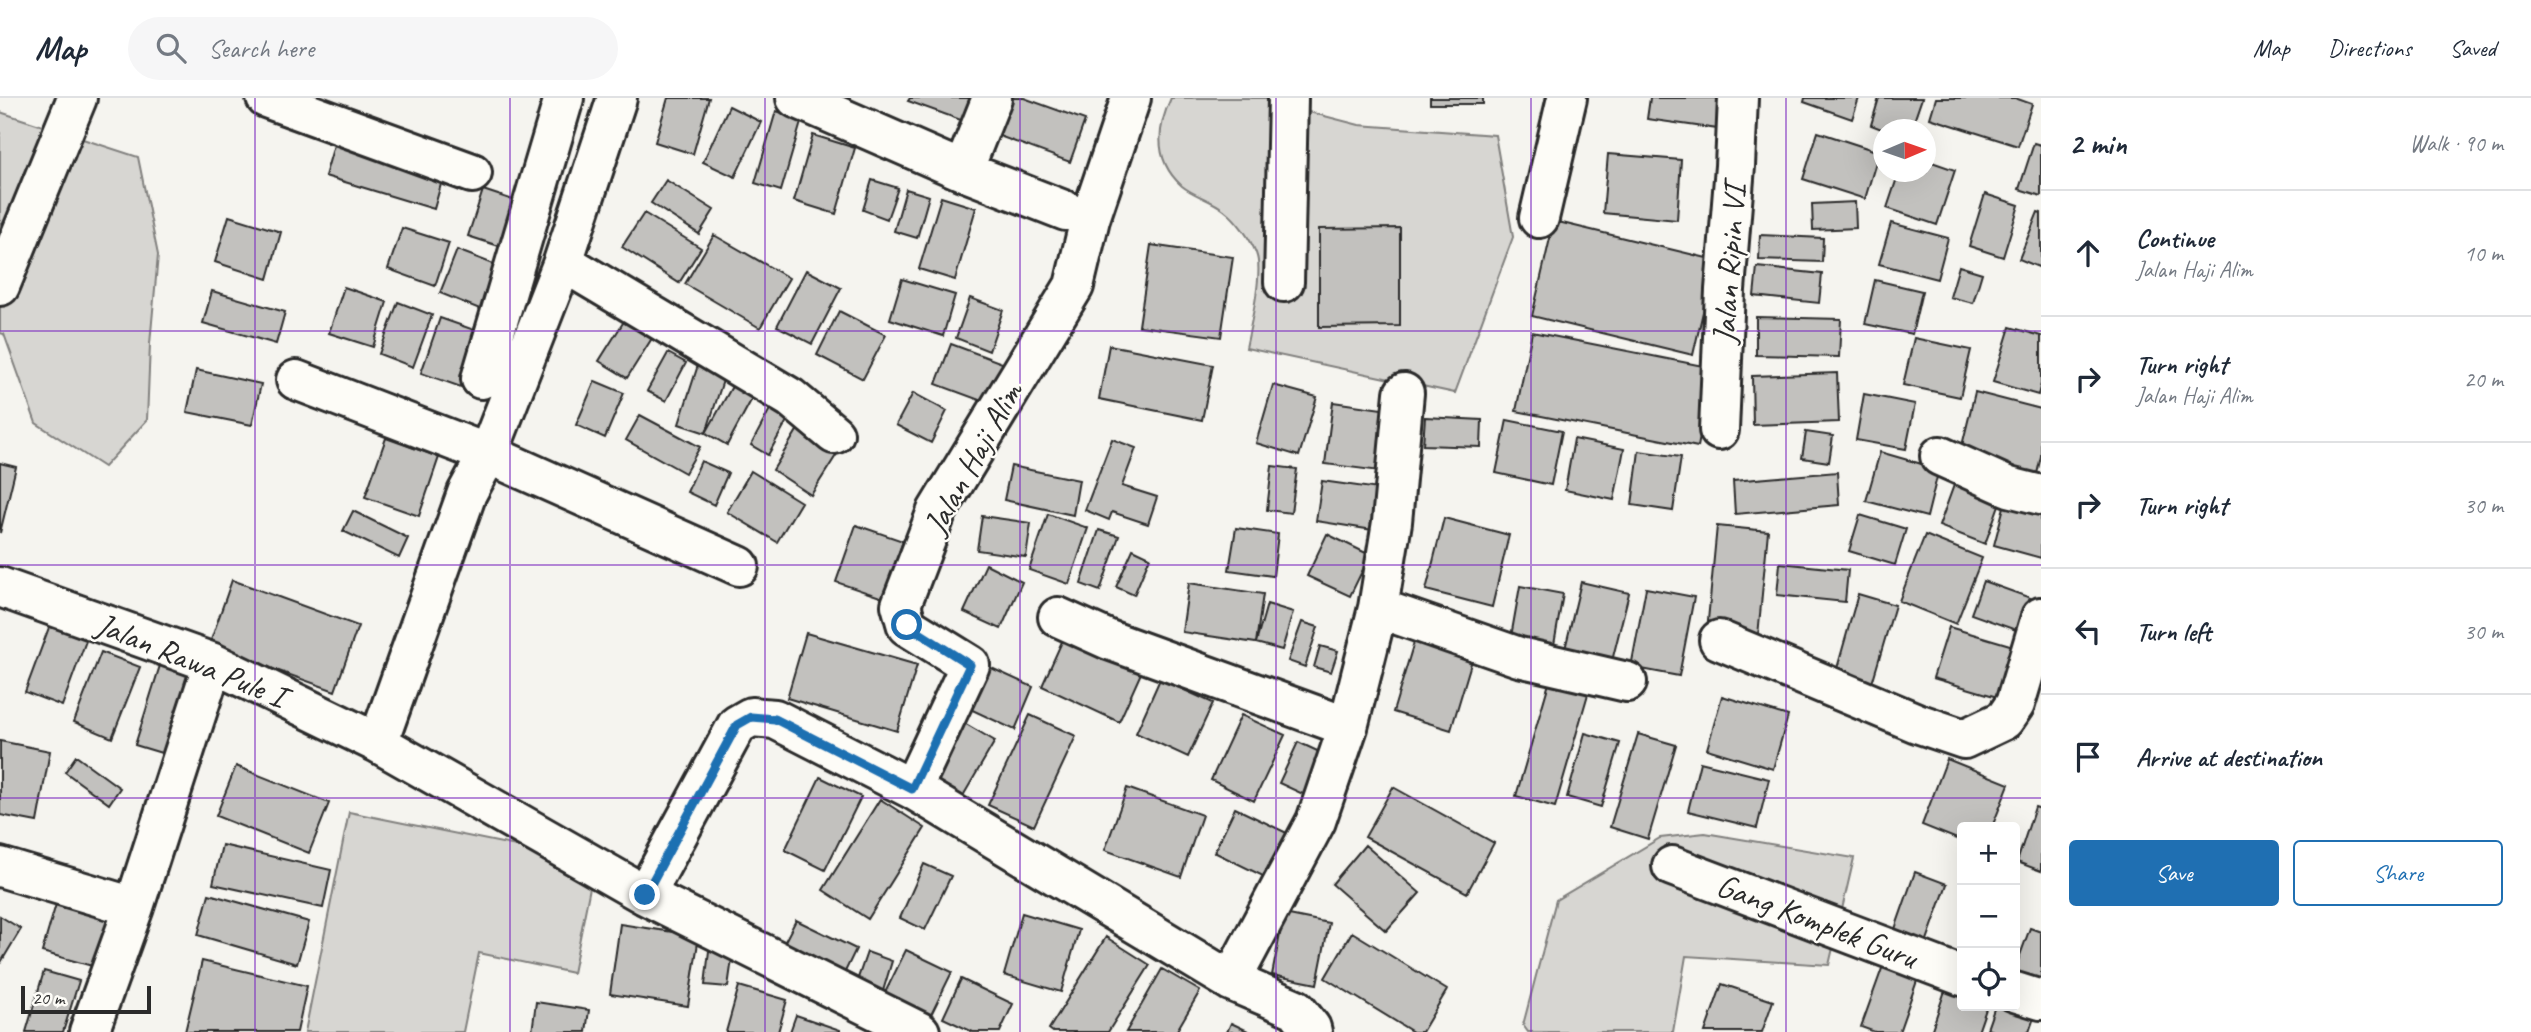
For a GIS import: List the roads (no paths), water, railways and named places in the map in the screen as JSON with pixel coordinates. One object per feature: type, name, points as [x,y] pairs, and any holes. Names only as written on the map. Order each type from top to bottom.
[{"type":"street","points":[[0,286],[77,98]]},
{"type":"street","points":[[266,98],[472,173]]},
{"type":"street","points":[[481,379],[564,98]]},
{"type":"street","points":[[378,743],[467,493],[488,454],[563,262],[617,98]]},
{"type":"street","points":[[796,98],[963,171],[1066,211]]},
{"type":"street","points":[[963,171],[992,98]]},
{"type":"street","name":"Jalan Haji Alim","points":[[912,789],[970,665],[907,625],[901,605],[937,511],[1074,286],[1090,219],[1131,98]]},
{"type":"street","points":[[1284,282],[1288,98]]},
{"type":"street","points":[[1539,218],[1567,98]]},
{"type":"street","name":"Jalan Ripin VI","points":[[1719,430],[1738,98]]},
{"type":"street","points":[[563,262],[791,398],[834,434]]},
{"type":"street","points":[[296,380],[488,454],[739,566]]},
{"type":"street","points":[[1231,981],[1316,821],[1348,727],[1378,608],[1392,522],[1404,393]]},
{"type":"street","points":[[1940,456],[2009,487],[2041,495]]},
{"type":"street","name":"Jalan Rawa Pule I","points":[[0,587],[214,663],[378,743],[645,895],[920,1032]]},
{"type":"street","points":[[1378,608],[1519,657],[1627,682]]},
{"type":"street","points":[[1058,617],[1109,640],[1348,727]]},
{"type":"street","points":[[1719,640],[1917,723],[1964,739],[2004,720],[2015,704],[2041,617]]},
{"type":"street","points":[[89,1032],[134,907],[214,663]]},
{"type":"street","points":[[645,895],[737,725],[751,717],[775,719],[912,789],[1231,981],[1296,1009],[1312,1032]]},
{"type":"street","name":"Gang Komplek Guru","points":[[1672,866],[1957,974]]},
{"type":"street","points":[[0,867],[134,907]]},
{"type":"street","points":[[2020,994],[2041,1000]]}]
